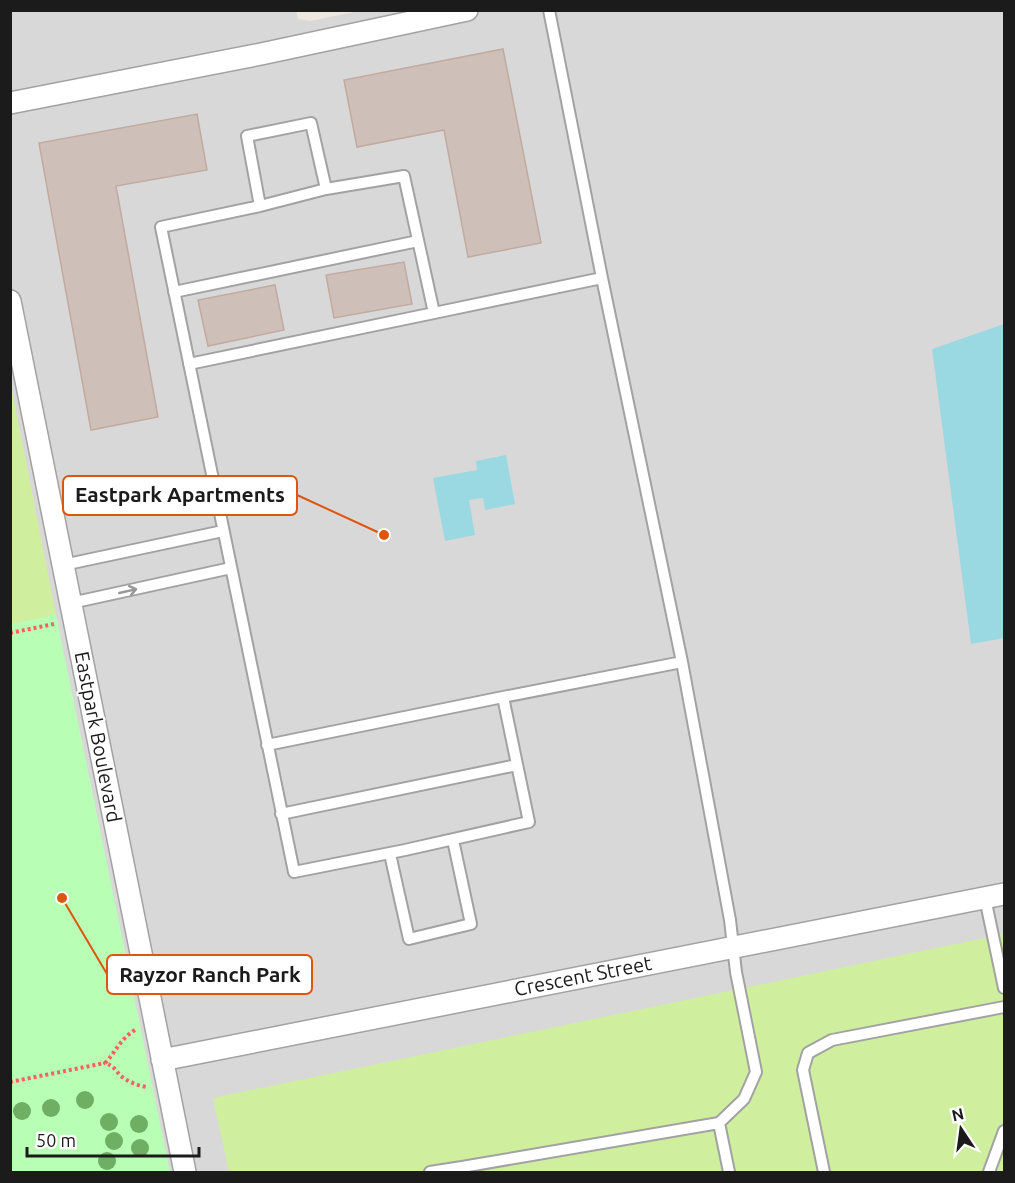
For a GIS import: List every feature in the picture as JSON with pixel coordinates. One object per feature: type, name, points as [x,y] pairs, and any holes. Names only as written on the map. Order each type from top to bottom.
[{"type":"street","points":[[10,103],[261,54],[467,10]]},
{"type":"street","name":"Eastpark Boulevard","points":[[10,302],[185,1173]]},
{"type":"street","name":"Crescent Street","points":[[162,1060],[995,896]]},
{"type":"lane","points":[[430,1173],[463,1170],[719,1123],[744,1099],[756,1072],[682,662],[549,10]]},
{"type":"lane","points":[[260,206],[247,136],[311,123],[326,189]]},
{"type":"lane","points":[[434,313],[404,176],[326,189],[161,227],[294,872],[390,854],[529,822],[503,697]]},
{"type":"lane","points":[[174,292],[418,241]]},
{"type":"lane","points":[[189,364],[602,278]]},
{"type":"lane","points":[[63,565],[224,531]]},
{"type":"lane","points":[[73,612],[231,568]]},
{"type":"lane","points":[[267,745],[682,662]]},
{"type":"lane","points":[[282,814],[517,765]]},
{"type":"lane","points":[[390,854],[409,939],[471,924],[453,840]]},
{"type":"lane","points":[[995,896],[1005,988]]},
{"type":"lane","points":[[824,1173],[803,1070],[808,1053],[832,1040],[1005,1007]]},
{"type":"lane","points":[[719,1123],[729,1173]]},
{"type":"lane","points":[[989,1173],[1005,1131]]},
{"type":"path","points":[[10,633],[73,612]]},
{"type":"path","points":[[105,1063],[112,1056],[116,1046],[135,1029]]},
{"type":"path","points":[[10,1082],[105,1063],[114,1066],[121,1076],[147,1088]]},
{"type":"shaded area","points":[[296,10],[298,19],[310,21],[364,10],[1004,11],[1004,1172],[11,1172],[11,11]]},
{"type":"green space","points":[[11,386],[56,615],[10,624]]},
{"type":"green space","points":[[56,615],[170,1172],[11,1172],[11,624]]},
{"type":"green space","points":[[1004,934],[1004,1172],[229,1172],[213,1098]]},
{"type":"water","points":[[1004,324],[1004,638],[971,644],[932,349]]},
{"type":"water","points":[[506,455],[515,504],[485,510],[483,498],[469,500],[475,535],[445,541],[433,478],[477,470],[476,461]]},
{"type":"building","points":[[503,49],[541,243],[468,257],[444,130],[357,147],[344,80]]},
{"type":"building","points":[[197,114],[207,170],[116,186],[158,417],[91,430],[39,143]]},
{"type":"building","points":[[404,262],[412,304],[334,318],[326,275]]},
{"type":"building","points":[[275,285],[284,330],[208,346],[198,300]]},
{"type":"place","name":"Eastpark Apartments","points":[[384,535]]},
{"type":"place","name":"Rayzor Ranch Park","points":[[62,898]]}]
